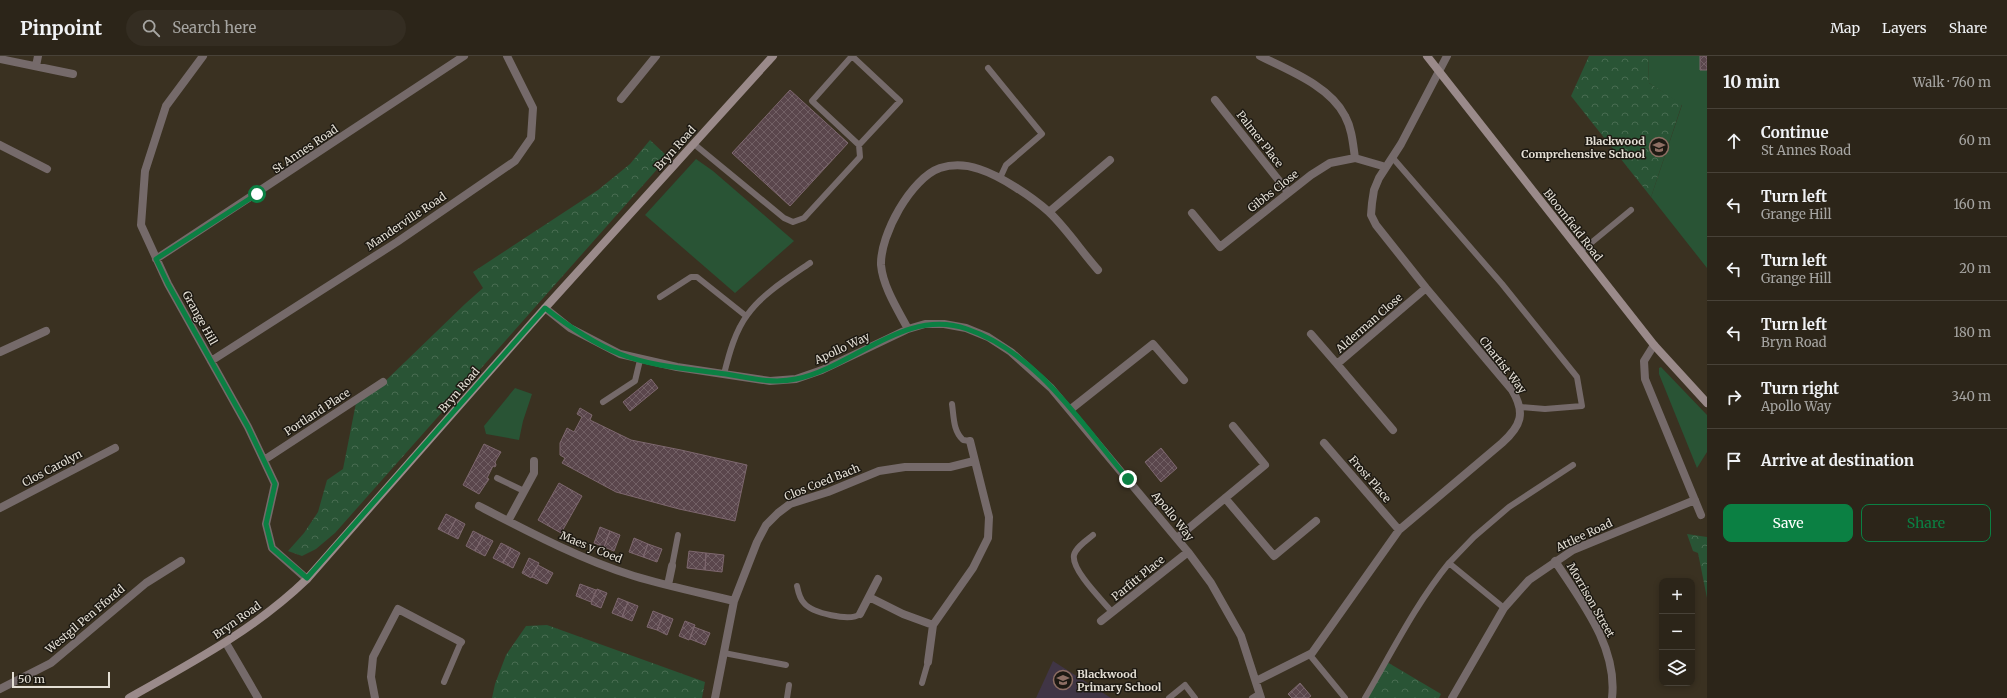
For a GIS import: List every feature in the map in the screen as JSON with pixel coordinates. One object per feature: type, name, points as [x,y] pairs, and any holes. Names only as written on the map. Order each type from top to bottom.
[{"type":"street","points":[[36,66],[38,56]]},
{"type":"street","name":"Grange Hill","points":[[203,56],[166,106],[145,171],[141,225],[168,284],[248,427],[275,484],[266,524],[272,548],[307,578]]},
{"type":"street","name":"St Annes Road","points":[[156,259],[464,56]]},
{"type":"street","name":"Manderville Road","points":[[211,361],[397,242],[515,161],[531,138],[533,108],[508,56]]},
{"type":"street","points":[[621,99],[656,56]]},
{"type":"street","name":"Bryn Road","points":[[128,698],[226,643],[284,601],[307,578],[545,308],[773,56]]},
{"type":"street","points":[[1260,56],[1319,88],[1334,101],[1345,115],[1350,126],[1355,158]]},
{"type":"street","name":"Bloomfield Road","points":[[1427,56],[1440,70],[1580,252],[1654,345],[1707,403]]},
{"type":"street","name":"Chartist Way","points":[[1256,681],[1310,654],[1399,530],[1512,434],[1518,424],[1520,407],[1512,390],[1426,288],[1376,225],[1372,215],[1374,190],[1447,56]]},
{"type":"street","points":[[0,59],[73,74]]},
{"type":"street","name":"Palmer Place","points":[[1215,100],[1288,192]]},
{"type":"street","points":[[0,145],[47,169]]},
{"type":"street","name":"Gibbs Close","points":[[1192,213],[1220,247],[1311,174],[1330,163],[1355,158],[1386,167]]},
{"type":"street","points":[[1049,212],[1110,160]]},
{"type":"street","points":[[908,329],[886,284],[881,266],[886,234],[895,216],[922,180],[940,169],[958,165],[979,169],[1000,178],[1049,212],[1098,270]]},
{"type":"street","name":"Alderman Close","points":[[1393,430],[1337,364],[1426,288]]},
{"type":"street","name":"Apollo Way","points":[[545,308],[570,328],[620,354],[640,360],[770,381],[796,379],[822,370],[908,329],[925,324],[944,324],[966,328],[988,337],[1012,352],[1032,368],[1071,409],[1212,583],[1243,642],[1261,696]]},
{"type":"street","points":[[0,352],[46,331]]},
{"type":"street","points":[[1311,334],[1337,364]]},
{"type":"street","points":[[1071,409],[1153,344],[1184,380]]},
{"type":"street","points":[[1654,345],[1644,361],[1645,379],[1701,515]]},
{"type":"street","name":"Portland Place","points":[[264,460],[383,382]]},
{"type":"street","points":[[1177,538],[1265,465],[1233,426]]},
{"type":"street","points":[[928,662],[933,625],[973,568],[988,538],[989,517],[970,441]]},
{"type":"street","name":"Frost Place","points":[[1324,443],[1399,530]]},
{"type":"street","name":"Clos Carolyn","points":[[0,508],[115,448]]},
{"type":"street","points":[[508,521],[534,473],[534,461]]},
{"type":"street","name":"Clos Coed Bach","points":[[715,698],[734,602],[757,542],[766,525],[778,513],[790,504],[828,492],[879,471],[905,467],[950,466],[974,461]]},
{"type":"street","points":[[1225,498],[1274,556],[1316,521]]},
{"type":"street","name":"Attlee Road","points":[[1452,698],[1504,608],[1529,580],[1573,550],[1695,500]]},
{"type":"street","name":"Maes y Coed","points":[[479,506],[551,543],[598,563],[634,576],[734,602]]},
{"type":"street","name":"Parfitt Place","points":[[1101,621],[1188,552]]},
{"type":"street","name":"Westgil Pen Ffordd","points":[[0,689],[51,663],[146,583],[181,561]]},
{"type":"street","name":"Morrison Street","points":[[1555,561],[1604,642],[1611,668],[1612,698]]},
{"type":"street","points":[[668,585],[672,566]]},
{"type":"street","points":[[860,614],[878,579]]},
{"type":"street","points":[[869,597],[903,614],[933,625]]},
{"type":"street","points":[[375,698],[371,677],[373,658],[398,609],[461,642]]},
{"type":"street","points":[[226,643],[258,698]]},
{"type":"lane","points":[[694,144],[784,218],[793,222],[807,216],[860,157],[860,146],[900,100],[852,56],[812,101],[860,146]]},
{"type":"lane","points":[[988,68],[1042,134],[1006,165],[1000,178]]},
{"type":"lane","points":[[1392,157],[1502,284],[1577,377],[1582,406],[1545,409],[1520,407]]},
{"type":"lane","points":[[1580,252],[1631,210]]},
{"type":"lane","points":[[724,374],[729,354],[746,316],[760,301],[810,263]]},
{"type":"lane","points":[[660,297],[691,277],[697,277],[746,316]]},
{"type":"lane","points":[[603,402],[635,381],[640,360]]},
{"type":"lane","points":[[952,404],[954,426],[957,434],[962,440],[970,441]]},
{"type":"lane","points":[[1365,698],[1388,661],[1400,636],[1429,588],[1449,563],[1474,537],[1509,507],[1573,465]]},
{"type":"lane","points":[[497,478],[524,491]]},
{"type":"lane","points":[[672,566],[678,534]]},
{"type":"lane","points":[[1093,535],[1077,549],[1074,556],[1074,563],[1079,572],[1112,612]]},
{"type":"lane","points":[[1449,563],[1504,608]]},
{"type":"lane","points":[[797,586],[804,604],[816,611],[848,618],[856,618],[860,614]]},
{"type":"lane","points":[[444,682],[461,642]]},
{"type":"lane","points":[[724,653],[786,665]]},
{"type":"lane","points":[[1310,654],[1345,698]]},
{"type":"lane","points":[[922,683],[928,662]]},
{"type":"lane","points":[[787,698],[789,685]]},
{"type":"lane","points":[[1169,698],[1185,685],[1195,698]]},
{"type":"lane","points":[[1252,698],[1261,696]]},
{"type":"shaded area","name":"Blackwood Primary School","points":[[1053,661],[1111,698],[1036,698]]},
{"type":"green space","points":[[1589,56],[1648,56],[1649,83],[1682,104],[1651,197],[1571,96]]},
{"type":"green space","points":[[1648,56],[1700,56],[1700,70],[1707,70],[1707,268],[1651,197],[1682,105],[1649,83]]},
{"type":"green space","points":[[650,140],[668,157],[335,533],[316,549],[302,556],[288,551],[304,533],[318,512],[327,480],[343,469],[356,403],[376,390],[483,288],[473,272],[598,190],[630,164]]},
{"type":"green space","points":[[696,159],[713,171],[794,241],[735,293],[645,215]]},
{"type":"green space","points":[[1661,367],[1707,415],[1707,452],[1697,468],[1659,374],[1659,368]]},
{"type":"green space","points":[[515,388],[532,394],[523,421],[519,440],[486,434],[484,426]]},
{"type":"green space","points":[[1687,534],[1707,537],[1707,598],[1698,553],[1693,551]]},
{"type":"green space","points":[[547,625],[705,682],[702,698],[492,698],[495,684],[506,655],[526,626]]},
{"type":"green space","points":[[1387,662],[1441,694],[1439,698],[1365,698]]},
{"type":"building","points":[[1700,56],[1707,56],[1707,70],[1700,70]]},
{"type":"building","points":[[790,90],[848,143],[790,206],[732,153]]},
{"type":"building","points":[[651,379],[658,388],[630,411],[623,402]]},
{"type":"building","points":[[580,408],[592,415],[590,420],[631,440],[747,465],[735,521],[679,509],[616,492],[562,463],[565,458],[560,455],[560,443],[567,428],[574,432],[582,417],[577,414]]},
{"type":"building","points":[[484,444],[501,452],[495,462],[495,467],[493,466],[487,478],[489,479],[479,494],[463,485]]},
{"type":"building","points":[[1161,448],[1177,468],[1161,482],[1145,462]]},
{"type":"building","points":[[559,483],[582,496],[561,533],[538,520]]},
{"type":"building","points":[[446,514],[456,519],[448,534],[438,529]]},
{"type":"building","points":[[456,519],[465,524],[458,539],[448,534]]},
{"type":"building","points":[[600,527],[610,531],[604,547],[594,543]]},
{"type":"building","points":[[473,531],[483,536],[475,551],[466,546]]},
{"type":"building","points":[[610,531],[620,535],[614,551],[604,547]]},
{"type":"building","points":[[483,536],[493,541],[485,556],[475,551]]},
{"type":"building","points":[[634,538],[648,544],[643,557],[629,552]]},
{"type":"building","points":[[501,543],[511,548],[503,563],[493,558]]},
{"type":"building","points":[[648,544],[662,549],[657,562],[643,557]]},
{"type":"building","points":[[511,548],[520,553],[513,568],[503,563]]},
{"type":"building","points":[[689,551],[706,553],[705,570],[687,568]]},
{"type":"building","points":[[706,553],[724,555],[722,572],[705,570]]},
{"type":"building","points":[[529,558],[539,563],[531,578],[522,573]]},
{"type":"building","points":[[538,565],[553,573],[547,584],[532,577]]},
{"type":"building","points":[[580,584],[596,590],[591,602],[576,596]]},
{"type":"building","points":[[597,589],[607,593],[601,608],[591,604]]},
{"type":"building","points":[[618,598],[628,602],[622,617],[612,613]]},
{"type":"building","points":[[628,602],[638,606],[632,621],[622,617]]},
{"type":"building","points":[[653,611],[663,615],[657,630],[647,627]]},
{"type":"building","points":[[663,615],[673,619],[667,635],[657,630]]},
{"type":"building","points":[[685,621],[695,625],[689,640],[679,636]]},
{"type":"building","points":[[694,627],[710,633],[705,645],[690,639]]},
{"type":"building","points":[[1300,683],[1311,696],[1308,698],[1292,698],[1288,694]]},
{"type":"place","name":"Blackwood Comprehensive School","points":[[1659,147]]},
{"type":"place","name":"Blackwood Primary School","points":[[1063,680]]},
{"type":"route","points":[[257,194],[156,259],[168,284],[248,427],[275,484],[266,524],[272,548],[307,578],[545,308],[570,328],[620,354],[640,360],[677,367],[770,381],[796,379],[822,370],[908,329],[925,324],[944,324],[966,328],[988,337],[1012,352],[1032,368],[1071,409],[1128,479]]}]
